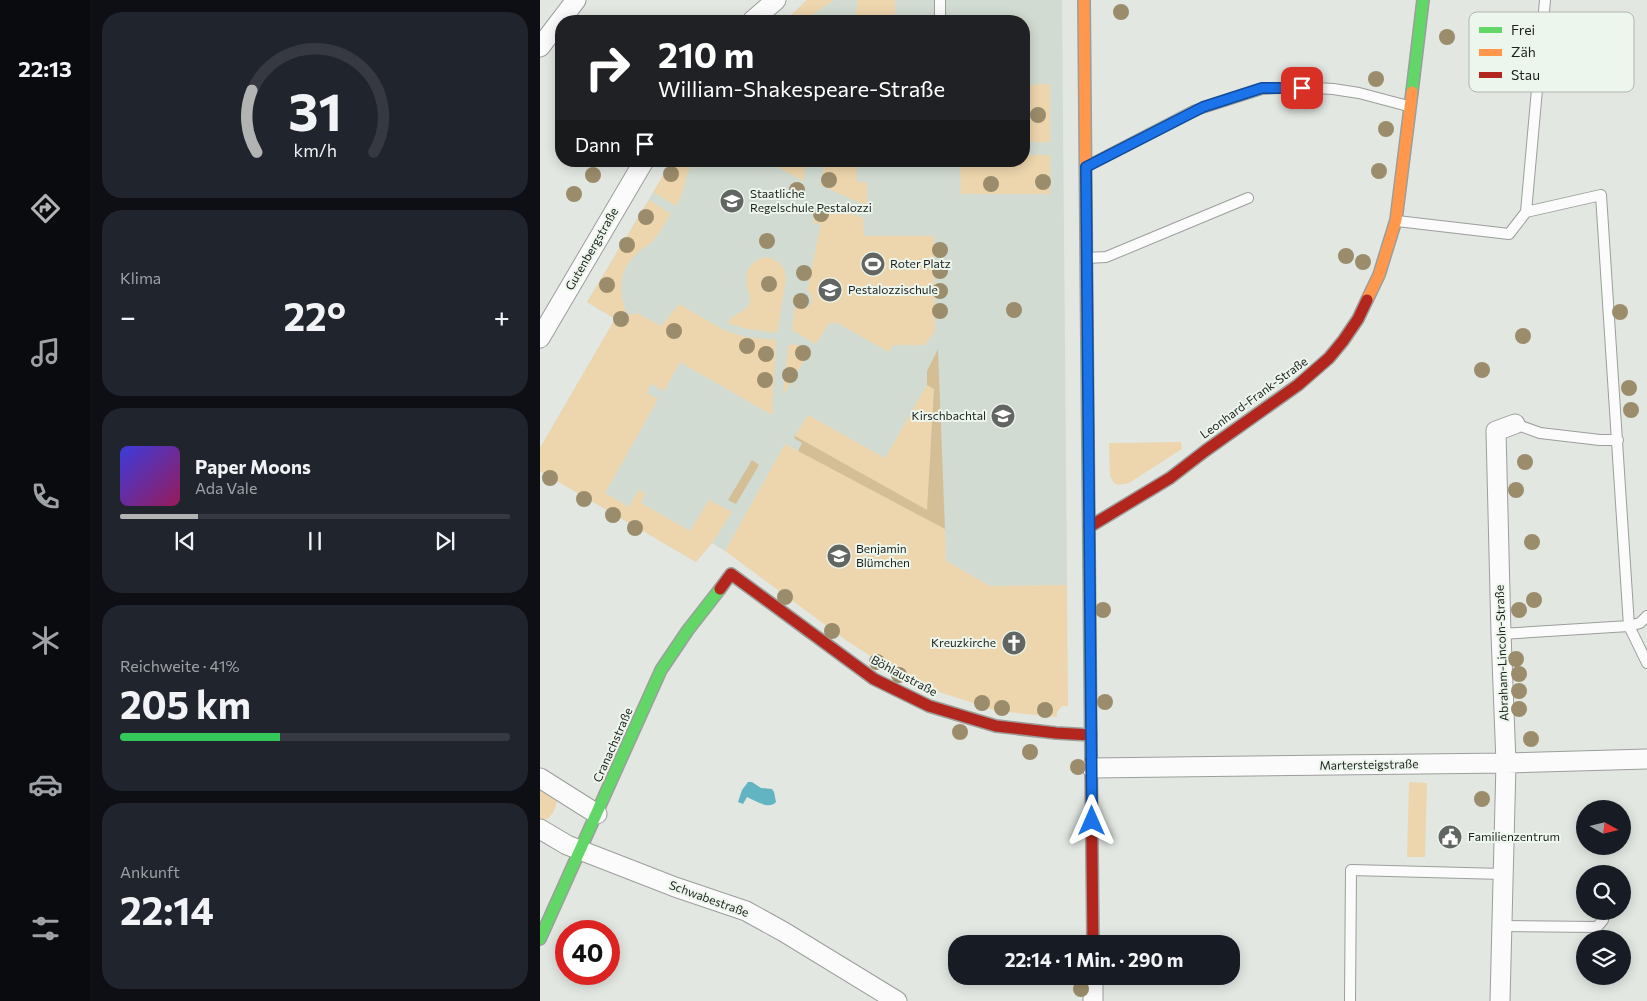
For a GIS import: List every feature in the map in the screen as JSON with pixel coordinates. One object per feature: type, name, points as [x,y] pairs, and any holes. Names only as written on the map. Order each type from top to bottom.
[{"type":"street","points":[[565,15],[576,0]]},
{"type":"street","points":[[759,15],[776,0]]},
{"type":"street","points":[[1084,0],[1093,935]]},
{"type":"street","name":"Leonhard-Frank-Straße","points":[[1089,526],[1170,478],[1298,385],[1329,358],[1358,319],[1372,294],[1388,250],[1396,220],[1423,0]]},
{"type":"street","points":[[540,47],[555,27]]},
{"type":"street","name":"Gutenbergstraße","points":[[540,338],[640,167]]},
{"type":"street","name":"Abraham-Lincoln-Straße","points":[[1500,1001],[1506,763],[1496,431],[1515,424]]},
{"type":"street","name":"Böhlaustraße","points":[[731,574],[874,679],[929,706],[996,726],[1091,735]]},
{"type":"street","name":"Cranachstraße","points":[[540,939],[661,670],[688,630],[731,574]]},
{"type":"street","name":"Martersteigstraße","points":[[1092,768],[1506,763],[1647,759]]},
{"type":"street","points":[[540,778],[597,814]]},
{"type":"street","name":"Schwabestraße","points":[[540,829],[567,845],[746,912],[784,932],[896,1001]]},
{"type":"street","points":[[1093,985],[1094,1001]]},
{"type":"lane","points":[[940,0],[940,15]]},
{"type":"lane","points":[[1086,167],[1194,111],[1262,88],[1299,87],[1333,89],[1359,93],[1410,107]]},
{"type":"lane","points":[[1396,220],[1510,234],[1526,212],[1537,92]]},
{"type":"lane","points":[[1526,212],[1601,195],[1630,626],[1647,663]]},
{"type":"lane","points":[[1087,258],[1106,257],[1248,198]]},
{"type":"lane","name":"Abraham-Lincoln-Straße","points":[[1515,424],[1540,433],[1600,440],[1618,440]]},
{"type":"lane","points":[[1501,634],[1630,626],[1640,622],[1647,616]]},
{"type":"lane","points":[[1350,1001],[1351,870],[1503,874]]},
{"type":"lane","points":[[1502,926],[1597,927],[1602,920]]},
{"type":"shaded area","name":"Pestalozzischule","points":[[807,0],[1062,0],[1067,585],[990,586],[946,561],[944,529],[785,444],[725,551],[712,543],[696,562],[540,471],[540,448],[615,319],[587,302],[668,167],[1030,167],[1030,15],[791,15]]},
{"type":"shaded area","points":[[807,0],[834,0],[812,15],[791,15]]},
{"type":"shaded area","points":[[858,0],[895,0],[895,15],[856,15]]},
{"type":"shaded area","points":[[1050,84],[1050,142],[1030,142],[1030,85]]},
{"type":"shaded area","points":[[1030,155],[1050,155],[1050,194],[961,194],[960,167],[1030,167]]},
{"type":"shaded area","points":[[668,167],[690,167],[676,206],[653,192]]},
{"type":"shaded area","points":[[778,167],[806,167],[803,181]]},
{"type":"shaded area","points":[[824,167],[856,167],[857,182],[867,182],[867,206],[820,185]]},
{"type":"shaded area","points":[[649,200],[671,214],[654,240],[631,259],[623,273],[621,288],[626,313],[631,315],[637,313],[661,326],[679,304],[724,330],[745,337],[776,340],[772,415],[680,362],[664,391],[651,384],[647,393],[658,399],[605,493],[629,507],[639,490],[645,494],[641,503],[690,531],[709,500],[732,512],[712,543],[696,562],[540,471],[540,448],[615,319],[587,302]]},
{"type":"shaded area","name":"Roter Platz","points":[[817,205],[825,205],[863,218],[864,236],[934,236],[935,331],[925,345],[893,345],[889,352],[837,323],[829,323],[816,344],[792,330],[795,307],[808,307],[812,303],[811,294],[807,291],[821,224],[813,223]]},
{"type":"shaded area","points":[[765,257],[774,259],[780,264],[786,279],[777,333],[747,329],[727,323],[732,317],[748,306],[750,296],[746,282],[747,272],[755,261]]},
{"type":"shaded area","points":[[795,344],[809,352],[783,396],[788,346]]},
{"type":"shaded area","points":[[938,349],[945,529],[798,451],[802,443],[794,438],[795,436],[927,510],[934,389],[927,385],[927,371]]},
{"type":"shaded area","points":[[927,385],[934,389],[927,510],[795,436],[808,415],[885,458]]},
{"type":"shaded area","points":[[1181,442],[1182,449],[1129,483],[1118,485],[1114,483],[1110,476],[1109,443]]},
{"type":"shaded area","points":[[785,444],[945,529],[946,561],[990,586],[1067,585],[1068,706],[1062,706],[1057,712],[1057,717],[997,711],[915,682],[847,641],[725,551]]},
{"type":"shaded area","points":[[752,460],[759,465],[736,504],[728,500]]},
{"type":"shaded area","points":[[1409,782],[1427,783],[1425,857],[1407,857]]},
{"type":"shaded area","points":[[540,786],[557,799],[556,807],[552,814],[547,819],[540,821]]},
{"type":"water","points":[[748,782],[752,782],[761,788],[772,789],[776,802],[766,805],[747,797],[743,804],[738,802],[742,790]]},
{"type":"traffic: fast","points":[[1412,92],[1423,0]]},
{"type":"traffic: fast","points":[[1087,340],[1091,759]]},
{"type":"traffic: fast","points":[[540,939],[661,670],[688,630],[720,589]]},
{"type":"traffic: slow","points":[[1084,0],[1087,340]]},
{"type":"traffic: slow","points":[[1367,300],[1379,275],[1396,220],[1412,92]]},
{"type":"traffic: jam","points":[[1089,527],[1170,478],[1298,385],[1329,358],[1343,341],[1358,319],[1367,300]]},
{"type":"traffic: jam","points":[[720,589],[731,574],[874,679],[929,706],[996,726],[1091,735]]},
{"type":"traffic: jam","points":[[1091,759],[1093,935]]},
{"type":"place","name":"Staatliche Regelschule Pestalozzi","points":[[732,201]]},
{"type":"place","name":"Roter Platz","points":[[873,264]]},
{"type":"place","name":"Pestalozzischule","points":[[830,290]]},
{"type":"place","name":"Kirschbachtal","points":[[1003,416]]},
{"type":"place","name":"Benjamin Blümchen","points":[[839,556]]},
{"type":"place","name":"Kreuzkirche","points":[[1014,643]]},
{"type":"place","name":"Familienzentrum","points":[[1450,837]]},
{"type":"route","points":[[1092,821],[1086,167],[1203,107],[1262,88],[1302,88]]}]
